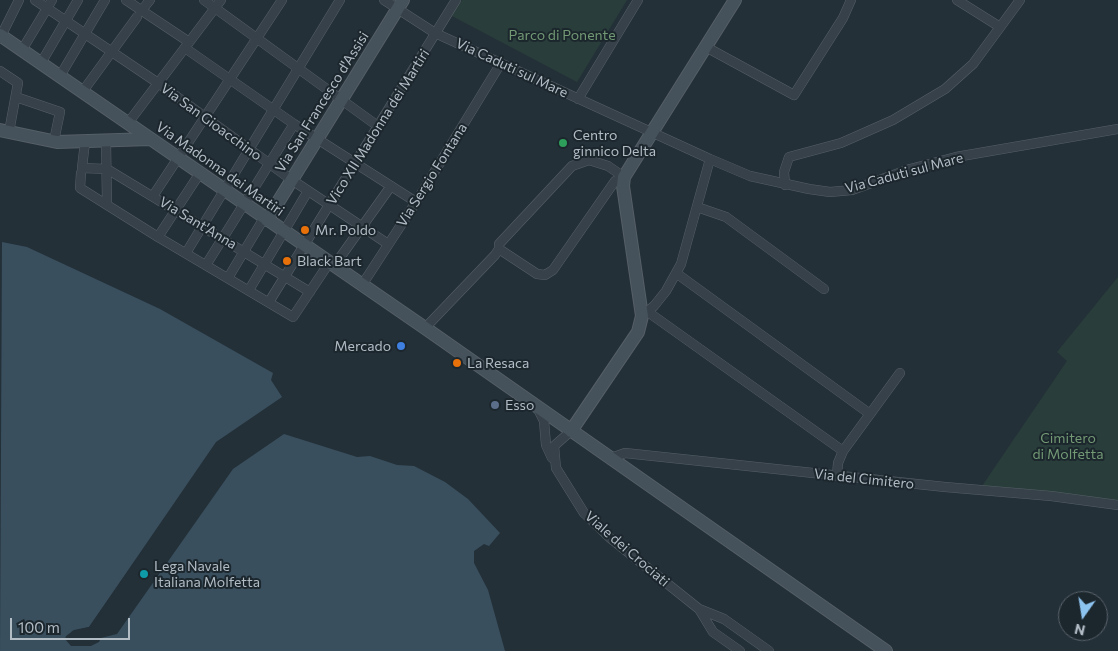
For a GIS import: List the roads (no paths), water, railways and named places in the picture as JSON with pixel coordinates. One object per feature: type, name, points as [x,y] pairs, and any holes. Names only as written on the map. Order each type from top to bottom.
[{"type":"street","points":[[0,36],[19,0]]},
{"type":"street","name":"Via San Gioacchino","points":[[36,0],[50,4],[66,21],[292,180],[388,244]]},
{"type":"street","points":[[41,63],[78,0]]},
{"type":"street","points":[[60,76],[105,0]]},
{"type":"street","points":[[126,0],[139,14],[187,45],[231,80],[294,124],[416,202]]},
{"type":"street","points":[[83,91],[150,0]]},
{"type":"street","points":[[204,0],[379,127]]},
{"type":"street","points":[[128,123],[221,0]]},
{"type":"street","points":[[153,196],[282,0]]},
{"type":"street","points":[[186,253],[340,0]]},
{"type":"street","name":"Via Caduti sul Mare","points":[[384,0],[400,4],[435,33],[578,99],[750,176],[785,185],[830,192],[852,190],[910,169],[956,157],[1118,129]]},
{"type":"street","name":"Vico XII Madonna dei Martiri","points":[[269,302],[456,0]]},
{"type":"street","points":[[578,99],[638,0]]},
{"type":"street","points":[[735,0],[624,177],[623,186],[645,314],[843,451]]},
{"type":"street","points":[[706,46],[794,95],[843,18],[851,0]]},
{"type":"street","points":[[957,0],[1000,27]]},
{"type":"street","points":[[785,185],[784,172],[789,157],[841,143],[893,120],[945,89],[973,64],[1020,0]]},
{"type":"street","points":[[22,50],[50,4]]},
{"type":"street","name":"Via San Francesco d'Assisi","points":[[266,219],[400,4]]},
{"type":"street","name":"Via Madonna dei Martiri","points":[[0,36],[83,91],[425,328],[886,651]]},
{"type":"street","name":"Via Sergio Fontana","points":[[362,285],[416,202],[501,63]]},
{"type":"street","points":[[0,71],[18,83],[16,97],[5,131],[54,141],[85,142],[150,139]]},
{"type":"street","points":[[16,97],[60,112],[54,141]]},
{"type":"street","points":[[206,265],[294,124]]},
{"type":"street","points":[[106,141],[107,203]]},
{"type":"street","points":[[85,142],[80,188],[107,203],[158,237],[293,317],[310,292],[362,227],[390,186]]},
{"type":"street","points":[[556,468],[554,446],[571,430],[638,332],[645,314],[666,291],[676,274],[689,239],[710,159]]},
{"type":"street","points":[[425,328],[499,249],[499,244],[572,166],[589,160],[608,166],[624,177]]},
{"type":"street","name":"Via Sant'Anna","points":[[82,171],[106,169],[245,250],[310,292]]},
{"type":"street","points":[[158,237],[200,173]]},
{"type":"street","points":[[499,249],[537,274],[545,275],[553,270],[615,181],[624,177]]},
{"type":"street","points":[[249,290],[308,191]]},
{"type":"street","points":[[697,207],[726,216],[824,289]]},
{"type":"street","points":[[228,278],[266,219]]},
{"type":"street","points":[[676,274],[870,414]]},
{"type":"street","points":[[837,476],[838,462],[843,451],[900,373]]},
{"type":"street","name":"Viale dei Crociati","points":[[537,408],[544,421],[548,448],[556,468],[584,513],[609,537],[699,609],[724,619],[768,651]]},
{"type":"street","points":[[548,448],[550,432],[560,422]]},
{"type":"street","name":"Via del Cimitero","points":[[611,458],[625,453],[837,476],[1050,496],[1118,505]]},
{"type":"street","name":"Viale dei Crociati","points":[[699,609],[713,632],[740,651]]},
{"type":"water","points":[[2,242],[27,247],[160,309],[273,373],[271,380],[282,397],[216,442],[89,627],[74,630],[66,636],[65,639],[71,646],[91,646],[99,642],[101,638],[117,634],[233,469],[284,434],[357,457],[370,456],[397,465],[414,466],[445,482],[468,499],[500,533],[489,546],[484,544],[474,551],[474,563],[488,590],[505,651],[0,651]]},
{"type":"place","name":"Centro ginnico Delta","points":[[563,143]]},
{"type":"place","name":"Mr. Poldo","points":[[305,230]]},
{"type":"place","name":"Black Bart","points":[[287,261]]},
{"type":"place","name":"Mercado","points":[[401,346]]},
{"type":"place","name":"La Resaca","points":[[457,363]]},
{"type":"place","name":"Esso","points":[[495,405]]},
{"type":"place","name":"Lega Navale Italiana Molfetta","points":[[144,574]]},
{"type":"park label","name":"Parco di Ponente","points":[[562,35]]},
{"type":"park label","name":"Cimitero di Molfetta","points":[[1068,446]]}]
